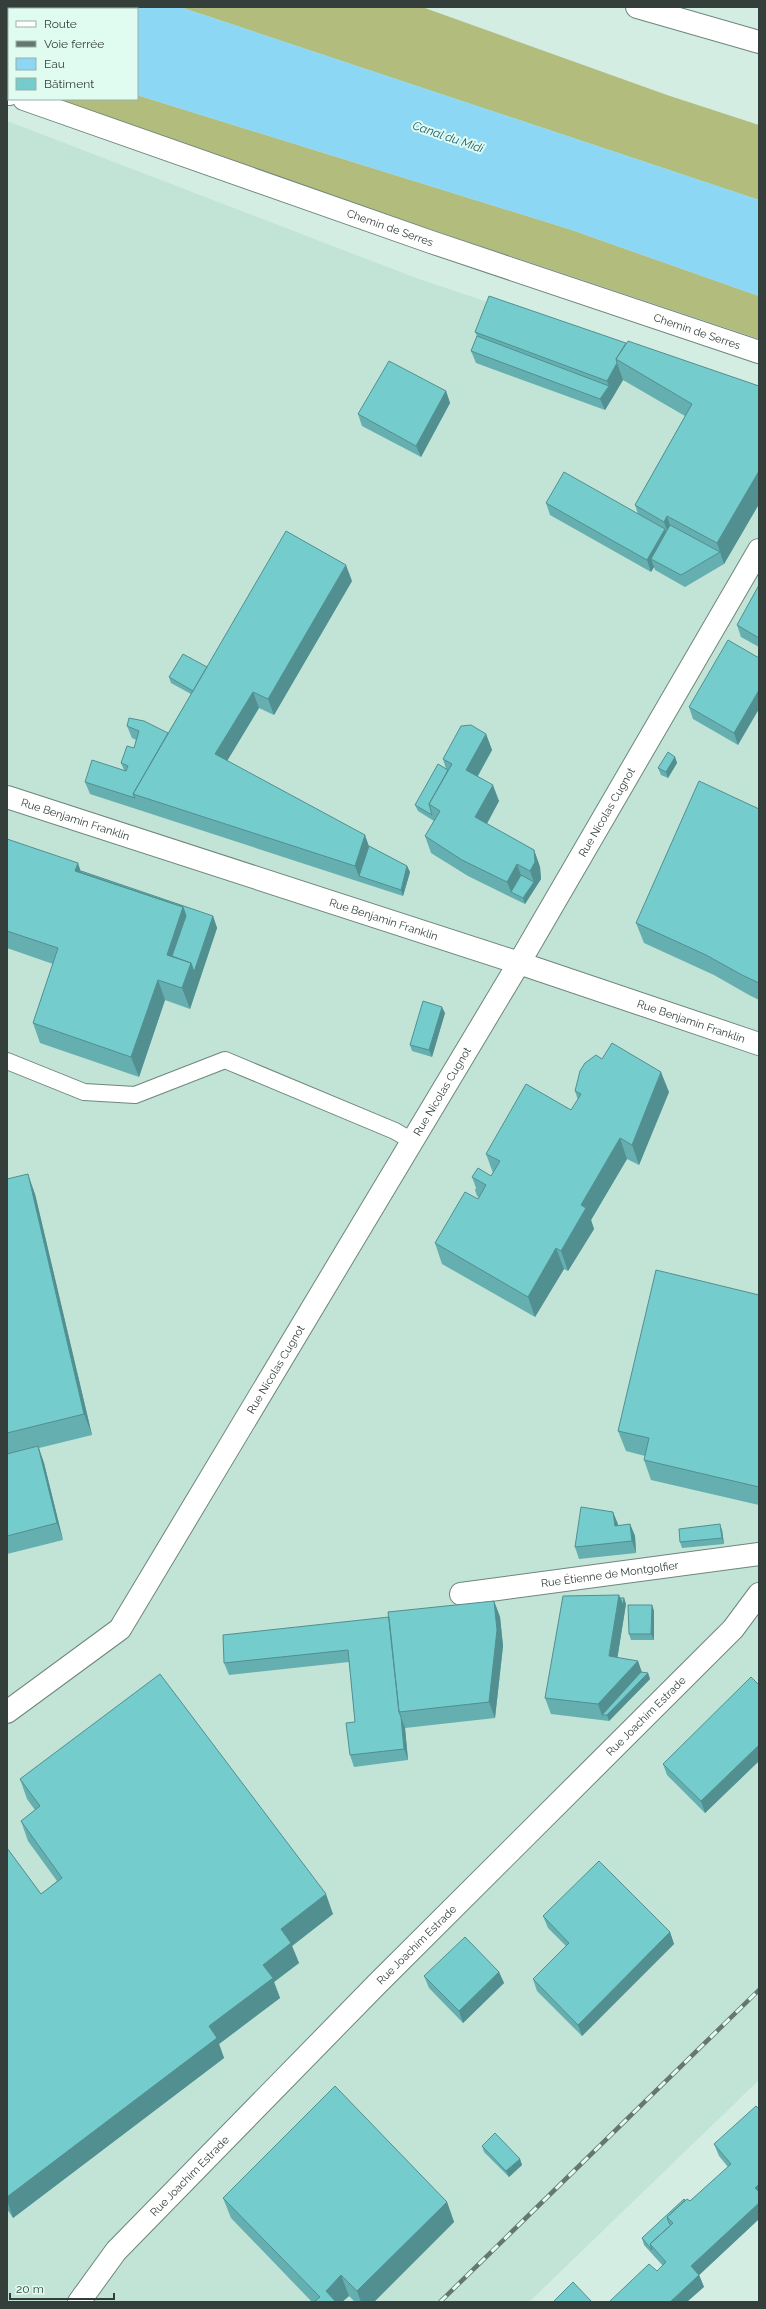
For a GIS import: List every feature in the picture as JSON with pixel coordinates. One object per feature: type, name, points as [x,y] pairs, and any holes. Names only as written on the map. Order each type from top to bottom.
[{"type":"street","points":[[637,7],[759,42]]},
{"type":"street","name":"Chemin de Serres","points":[[27,100],[431,242],[759,352]]},
{"type":"street","name":"Rue Nicolas Cugnot","points":[[7,1712],[120,1629],[519,964],[759,550]]},
{"type":"street","name":"Rue Benjamin Franklin","points":[[7,797],[759,1044]]},
{"type":"street","name":"Rue Étienne de Montgolfier","points":[[460,1594],[759,1554]]},
{"type":"street","name":"Rue Joachim Estrade","points":[[79,2302],[116,2251],[383,1978],[733,1628],[759,1594]]},
{"type":"lane","points":[[7,1061],[84,1092],[135,1095],[225,1060],[395,1131],[412,1141]]},
{"type":"shaded area","points":[[7,121],[416,278],[759,393],[759,2080],[529,2302],[7,2302]]},
{"type":"green space","points":[[180,7],[422,7],[667,95],[759,125],[759,200]]},
{"type":"green space","points":[[138,95],[569,229],[759,296],[759,339],[369,209],[60,100],[138,100]]},
{"type":"water","name":"Canal du Midi","points":[[7,7],[180,7],[759,200],[759,296],[569,229],[138,95],[138,8],[8,8],[7,52]]},
{"type":"building","points":[[489,296],[626,343],[616,359],[617,363],[607,381],[475,332]]},
{"type":"building","points":[[477,336],[609,386],[600,399],[471,351]]},
{"type":"building","points":[[628,341],[759,386],[759,471],[717,543],[667,516],[664,522],[635,505],[692,404],[616,359]]},
{"type":"building","points":[[389,361],[446,391],[416,446],[358,414]]},
{"type":"building","points":[[564,472],[665,529],[647,560],[546,503]]},
{"type":"building","points":[[670,525],[720,552],[681,575],[651,559]]},
{"type":"building","points":[[286,531],[346,565],[268,699],[253,692],[215,754],[365,835],[355,866],[133,794]]},
{"type":"building","points":[[759,585],[759,638],[737,625]]},
{"type":"building","points":[[728,640],[759,658],[759,690],[734,733],[689,707]]},
{"type":"building","points":[[183,654],[207,667],[193,691],[169,677]]},
{"type":"building","points":[[129,718],[144,721],[168,733],[133,794],[135,798],[85,782],[92,760],[126,771],[128,766],[121,763],[127,746],[134,748],[139,731],[127,726]]},
{"type":"building","points":[[471,725],[486,734],[466,770],[493,785],[475,817],[534,850],[535,862],[530,871],[517,864],[507,882],[462,860],[425,836],[440,811],[429,804],[452,764],[443,759],[461,726]]},
{"type":"building","points":[[668,752],[675,757],[666,772],[658,768]]},
{"type":"building","points":[[438,764],[448,770],[429,804],[432,815],[415,805]]},
{"type":"building","points":[[699,781],[759,809],[759,983],[706,955],[636,923]]},
{"type":"building","points":[[7,839],[78,863],[75,871],[183,907],[167,955],[191,963],[182,988],[158,980],[131,1057],[33,1023],[58,948],[7,931]]},
{"type":"building","points":[[369,846],[407,866],[401,890],[359,876]]},
{"type":"building","points":[[81,871],[213,916],[194,972],[191,963],[172,956],[186,916],[183,907],[80,872]]},
{"type":"building","points":[[521,875],[534,882],[523,898],[511,892]]},
{"type":"building","points":[[423,1001],[442,1007],[429,1050],[410,1045]]},
{"type":"building","points":[[612,1043],[661,1072],[632,1145],[620,1138],[581,1205],[586,1208],[561,1251],[556,1248],[528,1297],[435,1243],[465,1192],[478,1199],[486,1185],[472,1177],[478,1168],[491,1176],[500,1161],[486,1154],[526,1084],[571,1110],[581,1094],[575,1091],[580,1071],[585,1063],[596,1055],[602,1059]]},
{"type":"building","points":[[28,1174],[84,1414],[7,1433],[7,1179]]},
{"type":"building","points":[[656,1270],[759,1295],[759,1487],[644,1460],[649,1438],[618,1431]]},
{"type":"building","points":[[38,1446],[57,1523],[7,1536],[7,1454]]},
{"type":"building","points":[[581,1507],[613,1512],[615,1526],[630,1524],[632,1541],[575,1547]]},
{"type":"building","points":[[720,1524],[722,1538],[680,1542],[679,1529]]},
{"type":"building","points":[[619,1595],[609,1656],[638,1661],[598,1704],[545,1698],[563,1596]]},
{"type":"building","points":[[620,1598],[624,1598],[623,1605]]},
{"type":"building","points":[[494,1601],[497,1630],[489,1702],[399,1712],[388,1612]]},
{"type":"building","points":[[628,1605],[652,1605],[651,1634],[629,1634]]},
{"type":"building","points":[[389,1617],[404,1749],[350,1755],[346,1723],[355,1722],[348,1650],[224,1663],[223,1635]]},
{"type":"building","points":[[641,1672],[648,1673],[607,1715],[602,1715]]},
{"type":"building","points":[[160,1674],[326,1894],[281,1929],[291,1943],[263,1965],[273,1978],[209,2026],[217,2038],[7,2197],[7,1848],[41,1894],[62,1878],[21,1821],[40,1806],[20,1779]]},
{"type":"building","points":[[751,1677],[759,1685],[759,1745],[701,1801],[663,1764]]},
{"type":"building","points":[[599,1861],[670,1932],[578,2025],[533,1979],[569,1943],[543,1916]]},
{"type":"building","points":[[465,1937],[499,1972],[459,2011],[424,1976]]},
{"type":"building","points":[[335,2086],[447,2202],[357,2291],[341,2275],[326,2291],[336,2302],[314,2302],[320,2297],[223,2198]]},
{"type":"building","points":[[756,2106],[759,2109],[759,2184],[755,2188],[759,2192],[759,2203],[691,2266],[699,2275],[670,2302],[609,2302],[649,2264],[657,2271],[666,2262],[650,2244],[673,2223],[667,2217],[687,2199],[690,2201],[731,2164],[714,2144]]},
{"type":"building","points":[[495,2133],[520,2159],[506,2171],[482,2146]]},
{"type":"building","points":[[684,2199],[685,2200],[667,2217],[671,2225],[650,2244],[652,2250],[642,2238]]},
{"type":"building","points":[[573,2282],[592,2302],[553,2302]]},
{"type":"railway","points":[[440,2302],[759,1990]]}]
